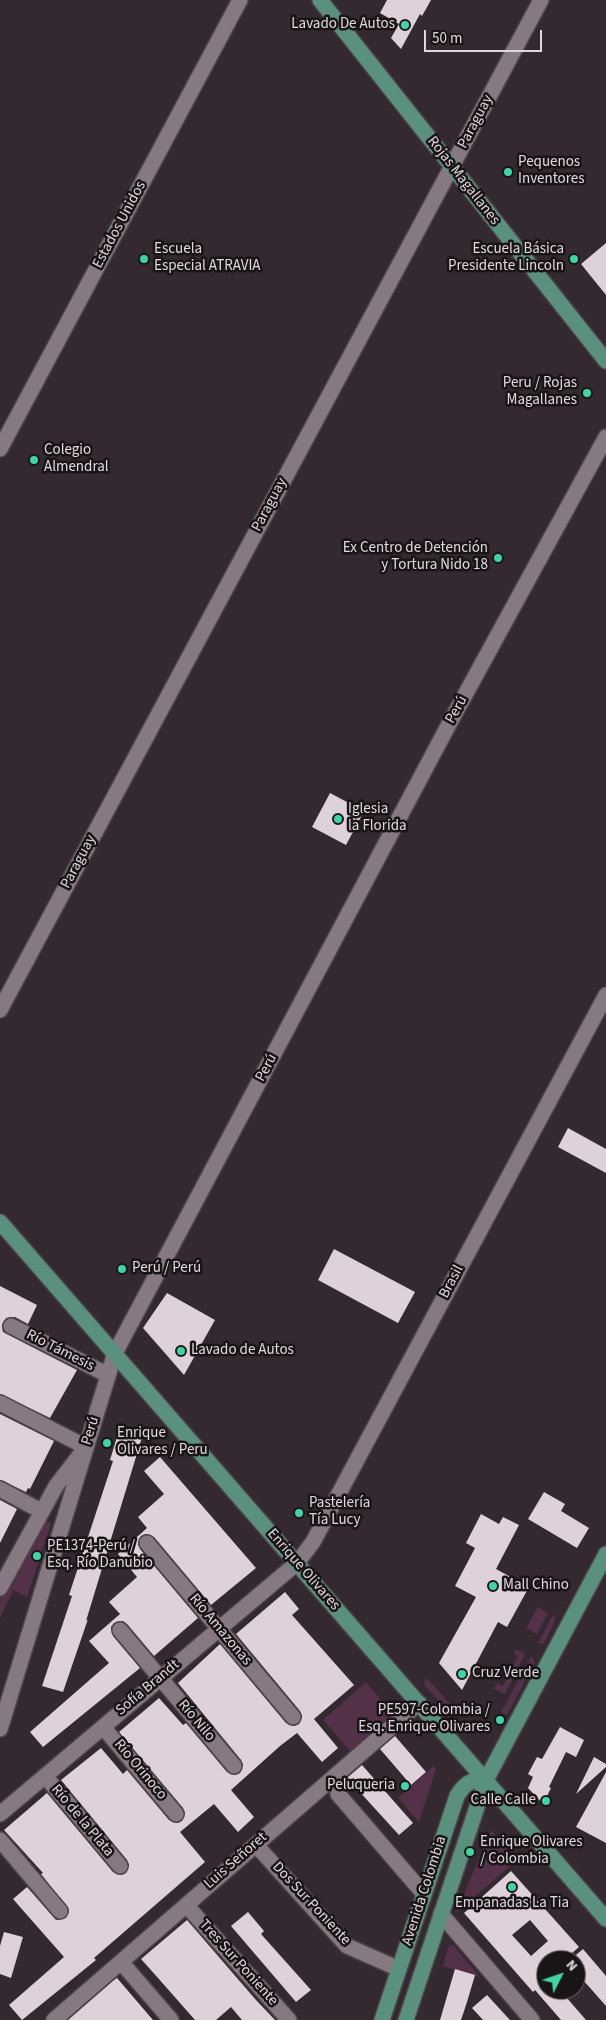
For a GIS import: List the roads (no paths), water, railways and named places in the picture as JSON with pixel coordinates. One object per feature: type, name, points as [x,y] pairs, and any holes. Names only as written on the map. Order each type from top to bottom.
[{"type":"main road","name":"Rojas Magallanes","points":[[320,0],[606,361]]},
{"type":"main road","name":"Enrique Olivares","points":[[0,1222],[606,1919]]},
{"type":"main road","name":"Avenida Colombia","points":[[406,2020],[486,1780],[606,1554]]},
{"type":"main road","name":"Avenida Colombia","points":[[382,2020],[457,1796],[469,1782],[476,1779],[486,1780]]},
{"type":"street","name":"Estados Unidos","points":[[0,449],[240,0]]},
{"type":"street","name":"Paraguay","points":[[0,1010],[540,0]]},
{"type":"street","name":"Perú","points":[[0,1729],[115,1353],[448,726],[606,437]]},
{"type":"street","name":"Brasil","points":[[297,1563],[313,1542],[605,998]]},
{"type":"street","name":"Río Támesis","points":[[11,1326],[108,1375]]},
{"type":"street","points":[[0,1403],[86,1447],[56,1486],[2,1579]]},
{"type":"street","points":[[0,1489],[41,1511]]},
{"type":"street","name":"Río Amazonas","points":[[147,1543],[292,1718]]},
{"type":"street","name":"Sofía Brandt","points":[[0,1814],[297,1563]]},
{"type":"street","name":"Río Nilo","points":[[120,1630],[234,1766]]},
{"type":"street","name":"Luis Señoret","points":[[54,2020],[418,1703]]},
{"type":"street","name":"Río Orinoco","points":[[103,1727],[176,1814]]},
{"type":"street","name":"Río de la Plata","points":[[45,1776],[120,1866]]},
{"type":"street","points":[[338,1794],[424,1894]]},
{"type":"street","points":[[0,1840],[60,1911]]},
{"type":"street","name":"Dos Sur Poniente","points":[[256,1845],[347,1946],[399,1969]]},
{"type":"street","name":"Tres Sur Poniente","points":[[186,1905],[289,2020]]},
{"type":"street","points":[[441,1914],[532,2020]]},
{"type":"street","points":[[121,1962],[171,2020]]},
{"type":"place","name":"Lavado De Autos","points":[[405,25]]},
{"type":"place","name":"Pequenos Inventores","points":[[508,172]]},
{"type":"place","name":"Escuela Especial ATRAVIA","points":[[144,259]]},
{"type":"place","name":"Escuela Básica Presidente Lincoln","points":[[574,259]]},
{"type":"place","name":"Peru / Rojas Magallanes","points":[[587,393]]},
{"type":"place","name":"Colegio Almendral","points":[[34,460]]},
{"type":"place","name":"Ex Centro de Detención y Tortura Nido 18","points":[[498,558]]},
{"type":"place","name":"Iglesia la Florida","points":[[338,819]]},
{"type":"place","name":"Perú / Perú","points":[[122,1269]]},
{"type":"place","name":"Lavado de Autos","points":[[181,1351]]},
{"type":"place","name":"Enrique Olivares / Peru","points":[[107,1443]]},
{"type":"place","name":"Pastelería Tía Lucy","points":[[299,1513]]},
{"type":"place","name":"PE1374-Perú / Esq. Río Danubio","points":[[37,1556]]},
{"type":"place","name":"Mall Chino","points":[[493,1586]]},
{"type":"place","name":"Cruz Verde","points":[[462,1674]]},
{"type":"place","name":"PE597-Colombia / Esq. Enrique Olivares","points":[[500,1720]]},
{"type":"place","name":"Peluqueria","points":[[405,1786]]},
{"type":"place","name":"Calle Calle","points":[[546,1801]]},
{"type":"place","name":"Enrique Olivares / Colombia","points":[[470,1852]]},
{"type":"place","name":"Empanadas La Tia","points":[[512,1887]]}]
